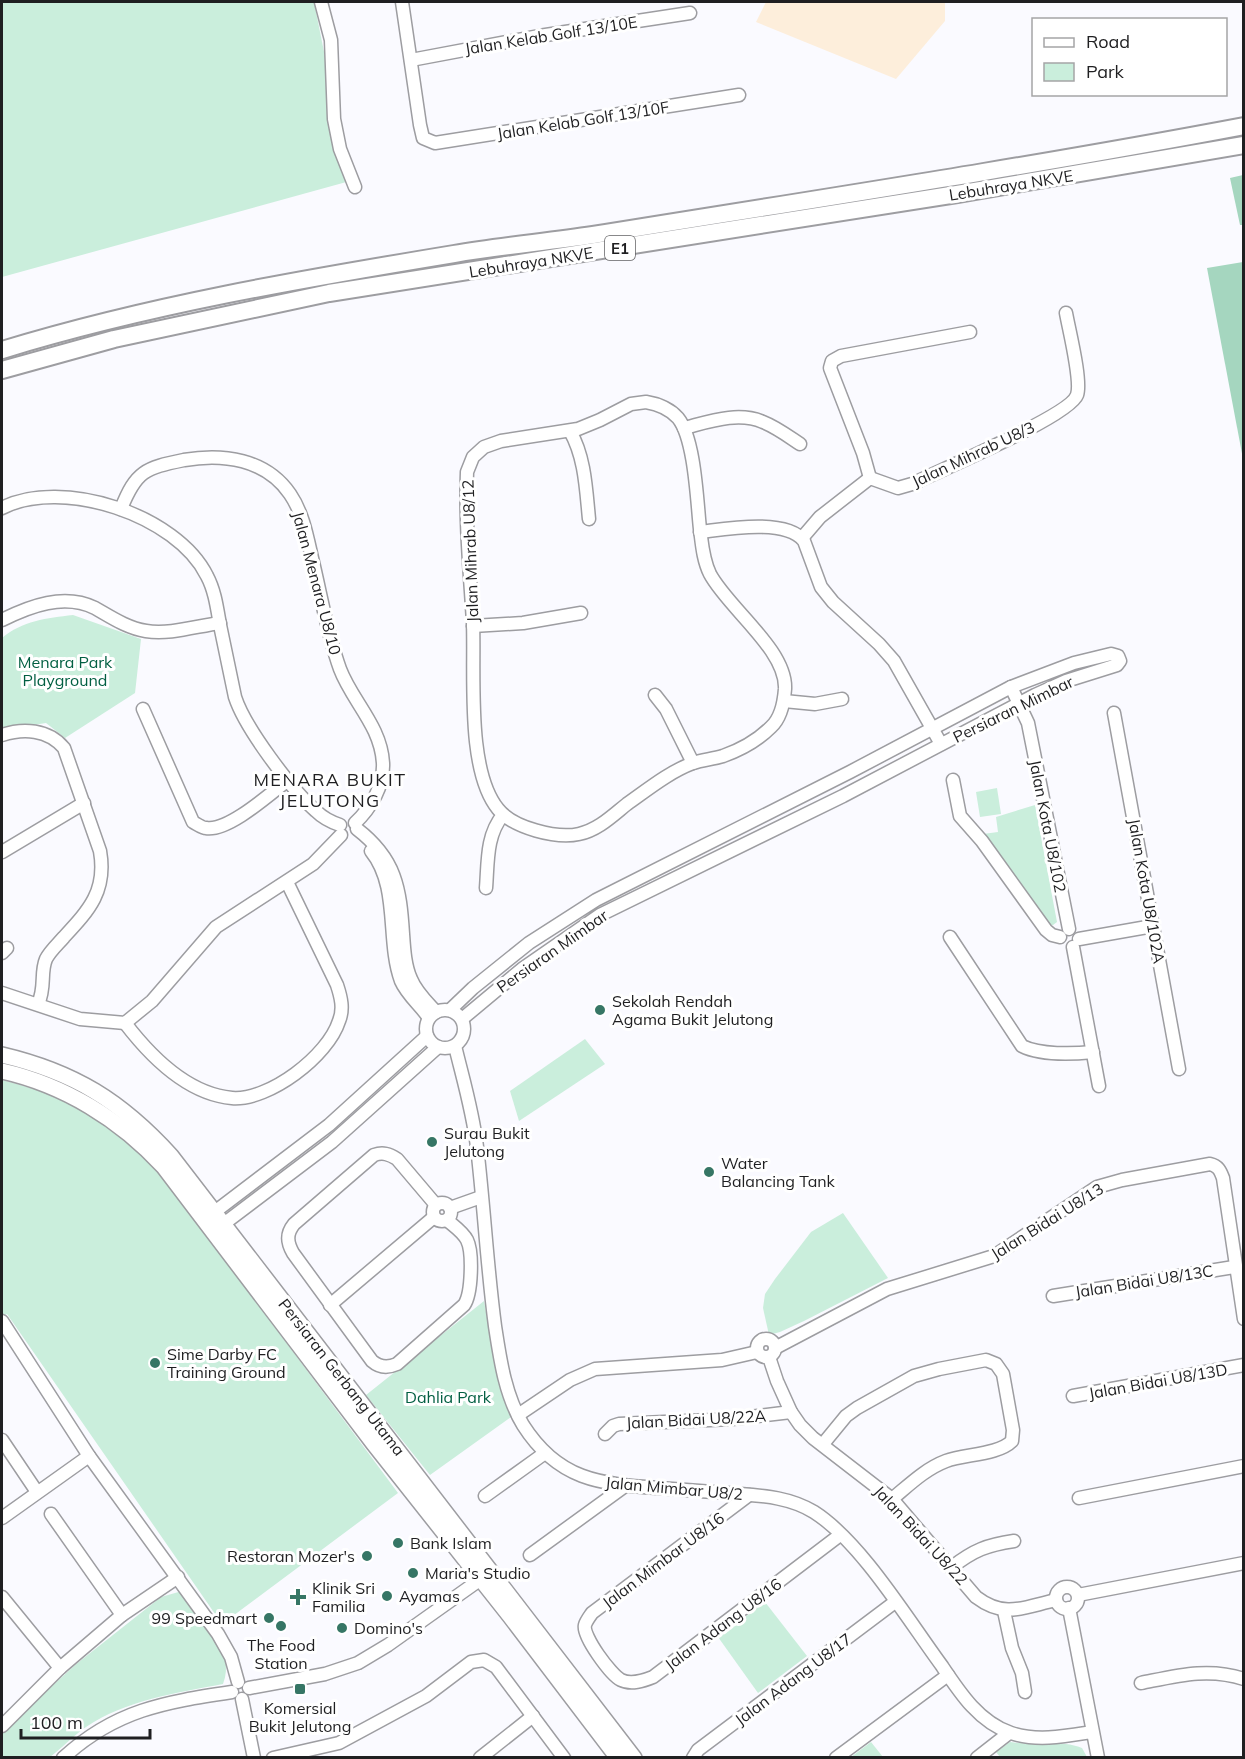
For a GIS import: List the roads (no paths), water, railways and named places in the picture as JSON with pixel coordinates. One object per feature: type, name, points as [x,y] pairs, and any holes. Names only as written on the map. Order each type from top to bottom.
[{"type":"highway","name":"Lebuhraya NKVE","points":[[2,350],[202,299],[456,254],[590,235],[1084,156],[1244,126]]},
{"type":"highway","name":"Lebuhraya NKVE","points":[[2,370],[114,339],[329,293],[957,194],[1244,145]]},
{"type":"main road","name":"Persiaran Gerbang Utama","points":[[2,1055],[34,1064],[74,1080],[128,1113],[171,1156],[214,1222],[486,1576],[634,1758]]},
{"type":"main road","name":"Persiaran Gerbang Utama","points":[[2,1071],[56,1087],[105,1116],[154,1156],[214,1222]]},
{"type":"main road","name":"Persiaran Gerbang Utama","points":[[486,1576],[618,1758]]},
{"type":"street","points":[[321,2],[331,39],[334,119],[340,149],[355,187]]},
{"type":"street","points":[[402,2],[411,60]]},
{"type":"street","name":"Jalan Kelab Golf 13/10E","points":[[411,60],[528,38],[690,13]]},
{"type":"street","name":"Jalan Kelab Golf 13/10F","points":[[411,60],[423,138],[435,143],[739,95]]},
{"type":"street","name":"Jalan Mihrab U8/3","points":[[870,478],[898,488],[912,484],[1043,422],[1069,405],[1077,396],[1078,381],[1066,313]]},
{"type":"street","points":[[802,538],[820,517],[870,478],[863,453],[830,368],[832,361],[841,356],[970,332]]},
{"type":"street","name":"Jalan Mihrab U8/12","points":[[503,815],[487,790],[480,767],[476,727],[467,483],[469,464],[477,452],[491,444],[570,430],[600,420],[631,404],[642,402],[658,405],[668,410],[684,428]]},
{"type":"street","points":[[486,888],[491,838],[503,815],[528,827],[553,835],[568,836],[584,833],[599,826],[651,788],[693,763],[724,756],[762,735],[776,723],[784,701],[785,681],[778,660],[712,577],[704,558],[692,463],[684,428],[724,419],[751,418],[764,422],[800,444]]},
{"type":"street","points":[[570,430],[582,464],[589,519]]},
{"type":"street","name":"Jalan Menara U8/10","points":[[121,509],[132,484],[144,471],[167,464],[206,457],[226,457],[247,462],[271,475],[290,494],[300,513],[341,671],[371,723],[382,754],[383,765],[380,785],[367,810],[350,830],[313,864],[237,911],[216,927],[152,1001],[125,1023]]},
{"type":"street","points":[[2,508],[38,498],[63,497],[121,509],[163,530],[195,557],[212,587],[240,712],[288,780],[314,810],[350,830],[369,849],[382,871],[401,981],[433,1015]]},
{"type":"street","points":[[700,532],[757,526],[792,532],[802,538],[821,586],[833,602],[894,661],[941,744]]},
{"type":"street","points":[[2,620],[42,603],[69,602],[92,607],[124,624],[152,632],[220,623]]},
{"type":"street","points":[[473,626],[523,623],[581,613]]},
{"type":"street","name":"Persiaran Mimbar","points":[[450,1010],[473,988],[529,943],[596,900],[850,772],[1011,687],[1074,663],[1111,654],[1119,658],[1117,665],[1066,681],[1019,703],[843,796],[600,915],[531,962],[462,1019]]},
{"type":"street","name":"Jalan Kota U8/102","points":[[1011,687],[1028,723],[1064,933]]},
{"type":"street","points":[[655,695],[666,709],[693,763]]},
{"type":"street","points":[[784,701],[815,704],[842,699]]},
{"type":"street","points":[[143,709],[194,822],[207,829],[230,822],[288,780]]},
{"type":"street","name":"Jalan Kota U8/102A","points":[[1114,713],[1179,1069]]},
{"type":"street","points":[[2,735],[29,731],[50,735],[58,740],[69,758],[102,863],[100,884],[86,913],[46,959],[44,987],[38,1004]]},
{"type":"street","points":[[953,780],[960,816],[982,842],[1046,930],[1052,935],[1077,933],[1076,943],[1099,1086]]},
{"type":"street","points":[[2,852],[84,803]]},
{"type":"street","points":[[2,993],[80,1019],[125,1023],[152,1054],[172,1072],[197,1087],[220,1095],[243,1098],[255,1095],[281,1084],[310,1060],[327,1044],[340,1021],[341,998],[337,985],[287,882]]},
{"type":"street","points":[[1076,943],[1153,926]]},
{"type":"street","points":[[950,937],[1022,1046],[1028,1049],[1070,1054],[1093,1052]]},
{"type":"street","points":[[450,1010],[462,1019],[465,1031],[460,1042],[455,1046],[444,1048],[434,1044],[427,1036],[426,1024],[433,1015],[450,1010]]},
{"type":"street","points":[[214,1222],[329,1125],[427,1036]]},
{"type":"street","name":"Jalan Mimbar U8/2","points":[[455,1046],[472,1113],[497,1344],[506,1382],[518,1415],[524,1427],[545,1452],[558,1464],[593,1481],[625,1486],[785,1499],[802,1506],[824,1519],[868,1564],[969,1703],[986,1718],[1010,1732],[1041,1737],[1092,1732]]},
{"type":"street","points":[[214,1222],[332,1142],[438,1047]]},
{"type":"street","points":[[449,1214],[469,1244],[468,1298],[464,1305],[397,1364],[384,1367],[375,1364],[289,1247],[288,1234],[294,1224],[374,1155],[379,1154],[392,1155],[398,1159],[435,1211],[438,1221],[449,1214],[481,1197]]},
{"type":"street","name":"Jalan Bidai U8/13","points":[[518,1415],[570,1380],[595,1369],[722,1360],[767,1352],[878,1293],[994,1256],[1097,1187],[1193,1166],[1210,1164],[1221,1171],[1234,1267],[1244,1319]]},
{"type":"street","points":[[330,1305],[435,1211]]},
{"type":"street","name":"Jalan Bidai U8/13C","points":[[1053,1296],[1234,1267]]},
{"type":"street","points":[[2,1321],[89,1456],[227,1648],[235,1668],[237,1698],[242,1699]]},
{"type":"street","name":"Jalan Bidai U8/22","points":[[767,1352],[791,1412],[807,1433],[892,1499],[976,1597],[1004,1611]]},
{"type":"street","points":[[822,1444],[846,1416],[914,1376],[986,1360],[996,1364],[1003,1374],[1013,1430],[1012,1441],[1003,1448],[938,1464],[892,1499]]},
{"type":"street","name":"Jalan Bidai U8/13D","points":[[1073,1396],[1244,1365]]},
{"type":"street","name":"Jalan Bidai U8/22A","points":[[605,1434],[613,1426],[629,1423],[732,1419],[791,1412]]},
{"type":"street","points":[[2,1440],[38,1492]]},
{"type":"street","points":[[485,1496],[545,1452]]},
{"type":"street","points":[[2,1518],[89,1456]]},
{"type":"street","points":[[1079,1498],[1244,1466]]},
{"type":"street","points":[[530,1555],[625,1486]]},
{"type":"street","name":"Jalan Mimbar U8/16","points":[[604,1660],[585,1633],[585,1625],[592,1613],[749,1495]]},
{"type":"street","points":[[51,1514],[122,1615]]},
{"type":"street","name":"Jalan Adang U8/16","points":[[604,1660],[622,1680],[639,1682],[653,1677],[840,1534]]},
{"type":"street","points":[[952,1567],[983,1547],[1014,1540]]},
{"type":"street","points":[[1078,1595],[1244,1563]]},
{"type":"street","points":[[249,1688],[325,1674],[358,1663],[388,1645],[486,1576]]},
{"type":"street","points":[[2,1723],[60,1668],[122,1615],[178,1577]]},
{"type":"street","points":[[1064,1587],[1071,1587],[1078,1595],[1075,1605],[1069,1608],[1062,1608],[1056,1600],[1058,1590],[1064,1587]]},
{"type":"street","points":[[2,1597],[60,1668]]},
{"type":"street","points":[[1025,1692],[1022,1672],[1012,1648],[1004,1611],[1056,1600]]},
{"type":"street","name":"Jalan Adang U8/17","points":[[693,1758],[698,1750],[895,1602]]},
{"type":"street","points":[[1069,1608],[1098,1758]]},
{"type":"street","points":[[273,1758],[339,1743],[426,1696],[471,1662],[478,1660],[490,1662],[496,1667],[564,1758]]},
{"type":"street","points":[[1141,1683],[1203,1672],[1224,1673],[1244,1679]]},
{"type":"street","points":[[836,1758],[948,1675]]},
{"type":"street","points":[[63,1758],[90,1736],[131,1713],[246,1683],[249,1694],[242,1699]]},
{"type":"street","points":[[242,1699],[254,1758]]},
{"type":"street","points":[[480,1758],[533,1716]]},
{"type":"street","points":[[977,1758],[1010,1732]]},
{"type":"place","name":"Sekolah Rendah Agama Bukit Jelutong","points":[[600,1010]]},
{"type":"place","name":"Surau Bukit Jelutong","points":[[432,1142]]},
{"type":"place","name":"Water Balancing Tank","points":[[709,1172]]},
{"type":"place","name":"Sime Darby FC Training Ground","points":[[155,1363]]},
{"type":"place","name":"Bank Islam","points":[[398,1543]]},
{"type":"place","name":"Restoran Mozer's","points":[[367,1556]]},
{"type":"place","name":"Maria's Studio","points":[[413,1573]]},
{"type":"place","name":"Ayamas","points":[[387,1596]]},
{"type":"place","name":"Klinik Sri Familia","points":[[298,1597]]},
{"type":"place","name":"99 Speedmart","points":[[269,1618]]},
{"type":"place","name":"The Food Station","points":[[281,1626]]},
{"type":"place","name":"Domino's","points":[[342,1628]]},
{"type":"place","name":"Komersial Bukit Jelutong","points":[[300,1689]]},
{"type":"district","name":"MENARA BUKIT JELUTONG","points":[[330,789]]},
{"type":"park label","name":"Menara Park Playground","points":[[65,671]]},
{"type":"park label","name":"Dahlia Park","points":[[448,1397]]}]
